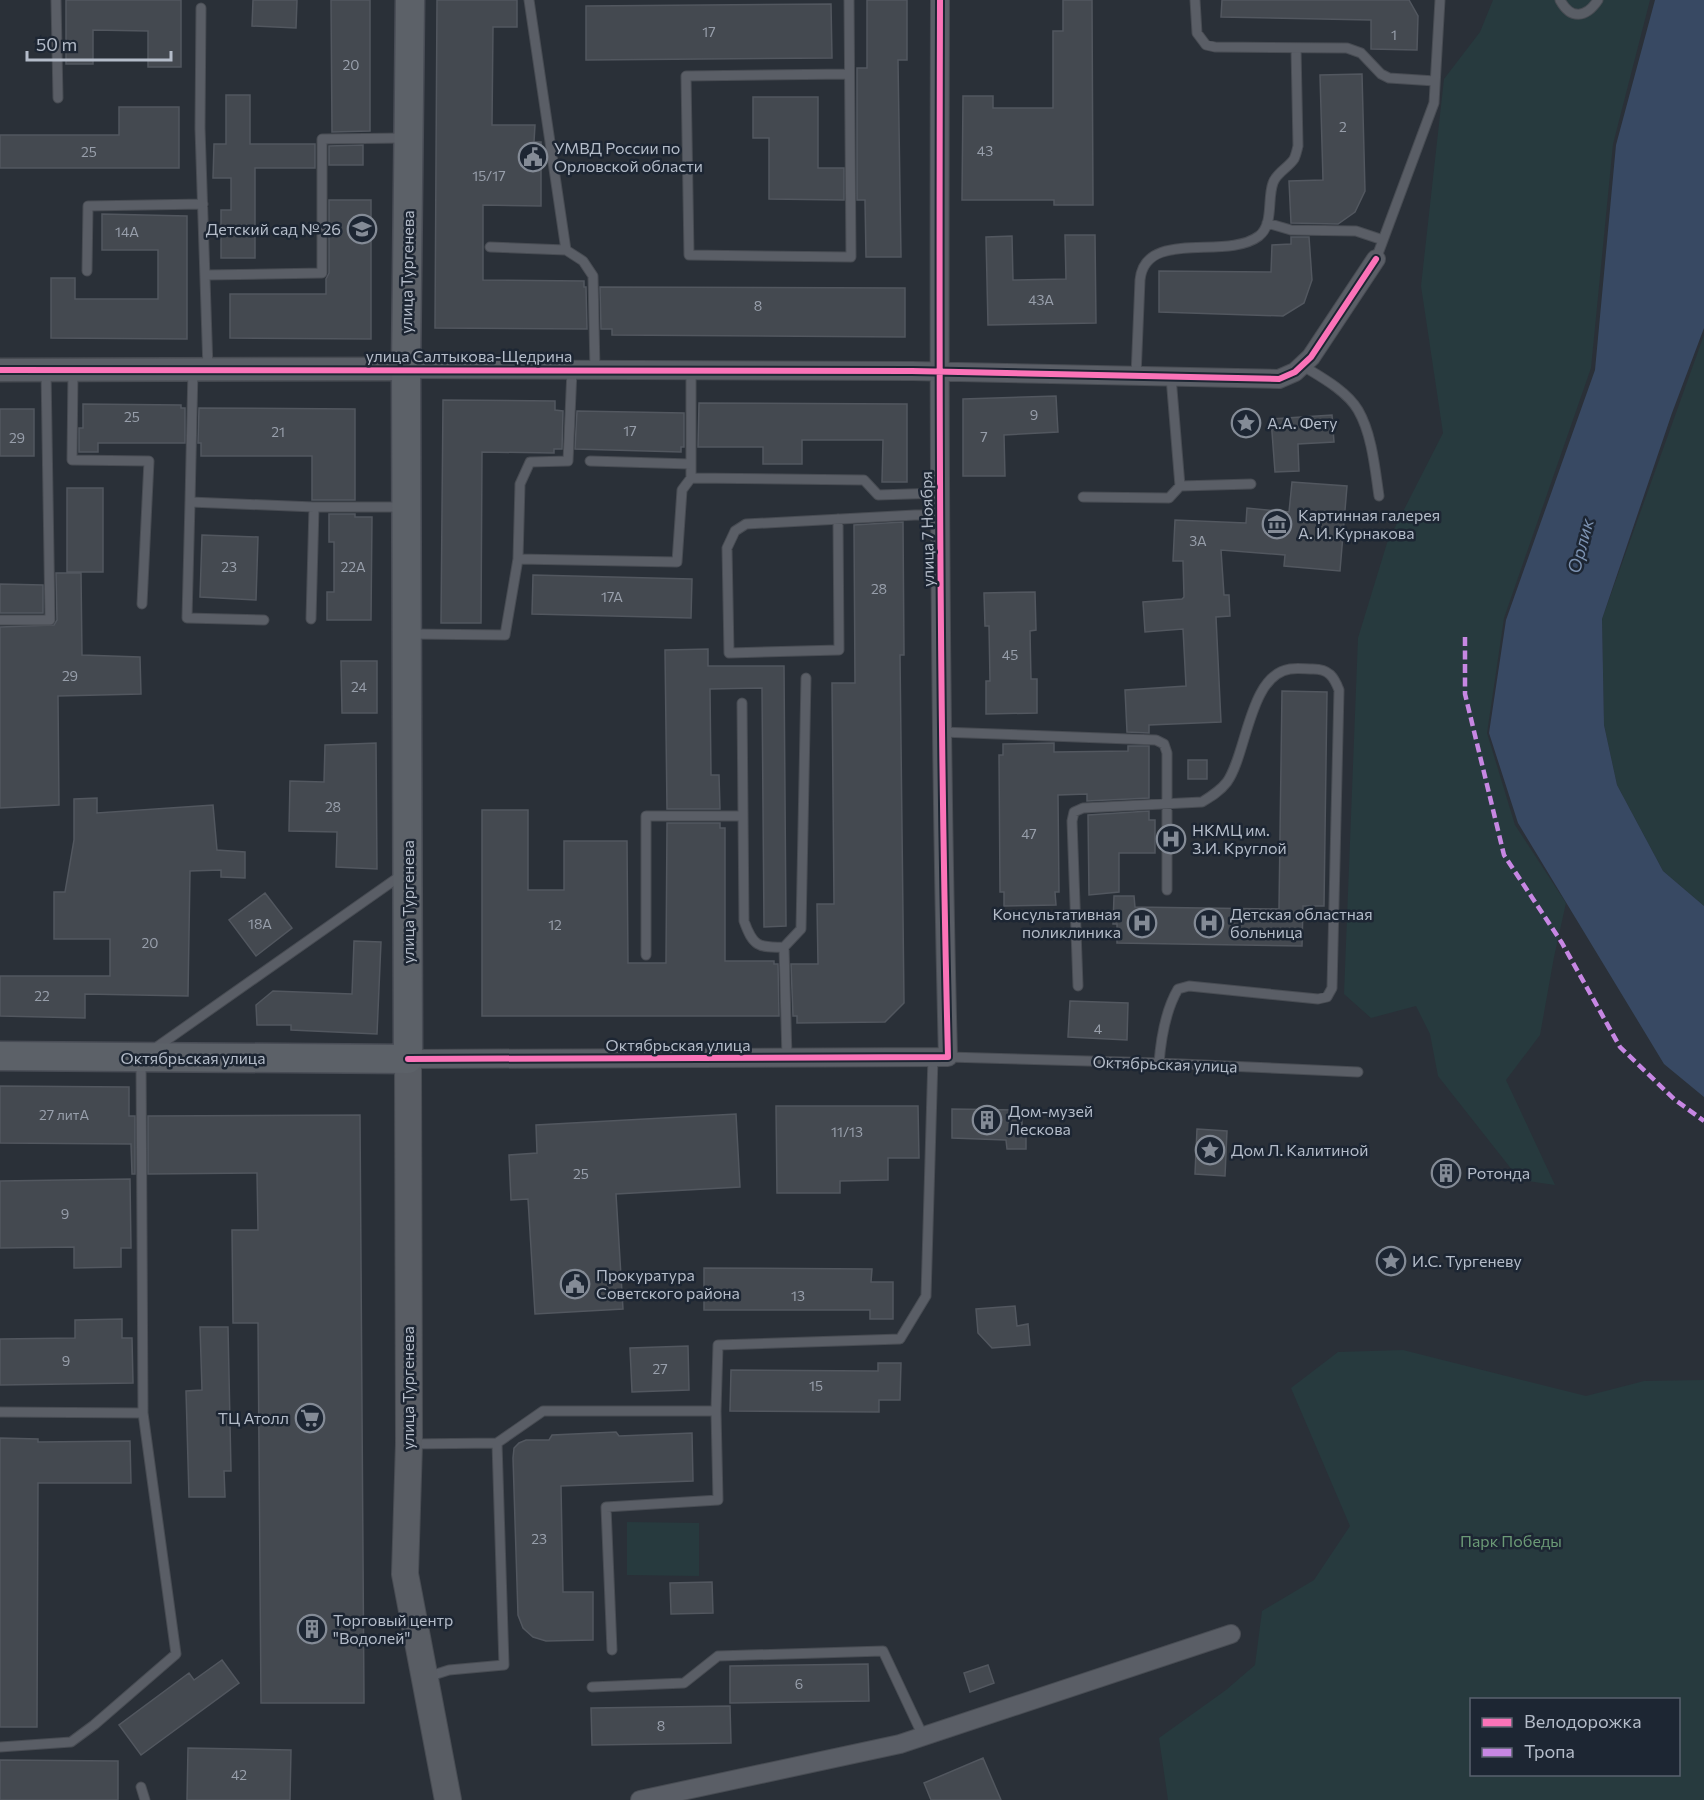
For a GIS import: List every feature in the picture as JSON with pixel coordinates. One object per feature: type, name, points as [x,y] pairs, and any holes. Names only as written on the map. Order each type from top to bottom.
[{"type":"main road","name":"улица Тургенева","points":[[410,0],[406,369],[409,1444],[405,1574],[448,1800]]},
{"type":"main road","name":"Октябрьская улица","points":[[0,1056],[408,1059]]},
{"type":"street","name":"улица 7 Ноября","points":[[940,0],[938,372],[941,1057]]},
{"type":"street","points":[[1303,366],[1376,259]]},
{"type":"street","name":"улица Салтыкова-Щедрина","points":[[0,370],[692,370],[1279,379],[1303,366]]},
{"type":"street","name":"Октябрьская улица","points":[[408,1059],[941,1057]]},
{"type":"street","points":[[640,1800],[900,1744],[1231,1634]]},
{"type":"lane","points":[[56,0],[58,98]]},
{"type":"lane","points":[[529,0],[566,250]]},
{"type":"lane","points":[[848,74],[686,76],[689,255],[851,257],[849,0]]},
{"type":"lane","points":[[1195,0],[1197,33],[1206,45],[1215,47],[1347,48],[1361,53],[1381,74],[1389,78],[1435,81]]},
{"type":"lane","points":[[1376,259],[1434,103],[1440,0]]},
{"type":"lane","points":[[1560,0],[1565,9],[1577,15],[1586,13],[1598,0]]},
{"type":"lane","points":[[201,8],[200,128],[205,275],[201,369],[190,502],[187,618],[264,620]]},
{"type":"lane","points":[[1136,376],[1141,269],[1147,260],[1166,250],[1243,245],[1262,234],[1267,224],[1274,180],[1294,158],[1298,146],[1296,48]]},
{"type":"lane","points":[[205,275],[322,273],[322,139],[409,138]]},
{"type":"lane","points":[[87,271],[88,206],[203,204]]},
{"type":"lane","points":[[1267,224],[1291,230],[1356,231],[1383,240]]},
{"type":"lane","points":[[490,247],[566,250],[583,261],[593,276],[595,370]]},
{"type":"lane","points":[[1303,366],[1334,385],[1358,409],[1372,450],[1379,496]]},
{"type":"lane","points":[[0,620],[50,620],[46,370]]},
{"type":"lane","points":[[73,370],[72,460],[149,461],[142,604]]},
{"type":"lane","points":[[407,634],[505,635],[518,559],[520,484],[530,462],[568,461],[572,370]]},
{"type":"lane","points":[[518,559],[677,562],[682,490],[691,477],[692,370]]},
{"type":"lane","points":[[1171,377],[1180,486]]},
{"type":"lane","points":[[590,461],[691,464]]},
{"type":"lane","points":[[691,477],[864,480],[878,495],[940,494]]},
{"type":"lane","points":[[1083,497],[1169,498],[1180,486],[1251,484]]},
{"type":"lane","points":[[190,502],[314,507],[406,507]]},
{"type":"lane","points":[[311,619],[314,507]]},
{"type":"lane","points":[[838,519],[839,650],[729,653],[727,548],[735,531],[746,524],[838,519],[915,515],[940,515]]},
{"type":"lane","points":[[1078,986],[1072,821],[1074,812],[1083,808],[1202,802],[1218,793],[1228,780],[1265,685],[1276,675],[1289,669],[1321,669],[1334,677],[1339,690],[1332,988],[1327,997],[1318,999],[1189,986],[1178,989],[1172,999],[1161,1040],[1160,1063]]},
{"type":"lane","points":[[787,1058],[784,948],[801,930],[806,678]]},
{"type":"lane","points":[[742,703],[744,921],[750,938],[763,948],[784,948]]},
{"type":"lane","points":[[941,732],[1156,740],[1164,744],[1167,753],[1167,890]]},
{"type":"lane","points":[[646,955],[646,816],[743,816]]},
{"type":"lane","points":[[0,1747],[71,1742],[176,1654],[143,1413],[141,1057],[408,871]]},
{"type":"lane","points":[[612,1650],[606,1507],[718,1500],[716,1412],[718,1345],[900,1339],[926,1296],[941,1057]]},
{"type":"lane","name":"Октябрьская улица","points":[[941,1057],[1160,1063],[1358,1072]]},
{"type":"lane","points":[[409,1444],[497,1443],[543,1411],[716,1412]]},
{"type":"lane","points":[[0,1412],[143,1413]]},
{"type":"lane","points":[[424,1678],[449,1670],[504,1665],[497,1443]]},
{"type":"lane","points":[[592,1687],[684,1683],[718,1656],[883,1651],[923,1736]]},
{"type":"lane","points":[[141,1787],[145,1800]]},
{"type":"green space","points":[[1493,0],[1650,0],[1613,144],[1591,368],[1504,618],[1487,733],[1515,825],[1566,903],[1540,1035],[1506,1080],[1555,1185],[1520,1180],[1438,1076],[1430,1034],[1416,1006],[1371,1018],[1344,994],[1358,638],[1387,543],[1443,433],[1421,286],[1444,79],[1480,32]]},
{"type":"green space","points":[[1704,335],[1704,906],[1663,871],[1617,785],[1604,725],[1602,619]]},
{"type":"green space","name":"Парк Победы","points":[[1403,1350],[1586,1396],[1644,1381],[1704,1380],[1704,1800],[1168,1800],[1159,1738],[1226,1690],[1255,1665],[1262,1611],[1314,1580],[1350,1526],[1291,1388],[1338,1352]]},
{"type":"green space","points":[[627,1522],[699,1523],[699,1576],[627,1575]]},
{"type":"water","name":"Орлик","points":[[1655,0],[1704,0],[1704,328],[1672,413],[1602,619],[1604,725],[1617,785],[1663,871],[1704,906],[1704,1097],[1664,1064],[1518,823],[1489,733],[1506,620],[1595,370],[1616,145]]},
{"type":"building","points":[[66,0],[181,0],[181,67],[148,67],[148,31],[93,30],[93,64],[66,64]]},
{"type":"building","points":[[253,0],[297,0],[296,28],[252,26]]},
{"type":"building","points":[[331,0],[370,0],[370,131],[332,132]]},
{"type":"building","points":[[437,0],[517,0],[517,27],[493,27],[492,125],[535,125],[534,142],[541,142],[541,206],[483,205],[483,280],[584,281],[587,329],[435,328]]},
{"type":"building","points":[[867,0],[907,0],[907,60],[898,60],[901,257],[866,257],[865,200],[857,200],[857,68],[867,68]]},
{"type":"building","points":[[1063,0],[1092,0],[1093,205],[1054,205],[1054,200],[962,200],[963,96],[993,96],[993,108],[1053,108],[1053,31],[1063,31]]},
{"type":"building","points":[[1222,0],[1409,0],[1418,16],[1417,50],[1371,49],[1371,20],[1221,17]]},
{"type":"building","points":[[831,4],[832,58],[586,60],[586,6]]},
{"type":"building","points":[[1362,74],[1365,191],[1355,212],[1338,224],[1291,223],[1289,181],[1323,180],[1320,75]]},
{"type":"building","points":[[226,95],[250,95],[250,144],[315,144],[315,168],[255,168],[255,258],[221,258],[221,210],[231,210],[231,178],[213,178],[214,144],[226,144]]},
{"type":"building","points":[[753,97],[818,97],[818,168],[844,168],[844,200],[769,199],[769,138],[753,138]]},
{"type":"building","points":[[119,107],[179,107],[179,168],[0,168],[0,135],[119,135]]},
{"type":"building","points":[[363,145],[363,165],[329,165],[329,146]]},
{"type":"building","points":[[329,200],[371,200],[371,339],[230,338],[230,294],[326,294],[326,279],[329,273]]},
{"type":"building","points":[[102,214],[187,216],[187,339],[51,338],[51,278],[75,278],[75,299],[158,299],[158,250],[102,250]]},
{"type":"building","points":[[1065,235],[1095,235],[1096,323],[988,325],[986,237],[1012,236],[1013,280],[1066,279]]},
{"type":"building","points":[[1291,237],[1309,237],[1312,280],[1304,303],[1283,316],[1159,312],[1159,271],[1271,272],[1272,245],[1291,244]]},
{"type":"building","points":[[600,287],[905,288],[905,337],[612,335],[612,329],[601,329]]},
{"type":"building","points":[[1056,396],[1058,432],[1004,435],[1005,476],[963,476],[963,399]]},
{"type":"building","points":[[443,400],[555,401],[555,410],[563,411],[562,449],[554,449],[554,453],[482,452],[481,623],[441,623]]},
{"type":"building","points":[[699,403],[907,404],[907,482],[882,482],[883,440],[802,440],[802,464],[763,464],[763,447],[698,447]]},
{"type":"building","points":[[83,404],[181,405],[181,408],[185,408],[185,443],[98,443],[98,452],[79,452],[79,428],[83,428]]},
{"type":"building","points":[[199,408],[355,409],[355,500],[312,500],[312,456],[201,456],[201,443],[198,443]]},
{"type":"building","points":[[0,409],[34,409],[34,456],[0,456]]},
{"type":"building","points":[[577,411],[684,413],[684,447],[681,447],[681,452],[575,449]]},
{"type":"building","points":[[1332,415],[1334,442],[1298,444],[1299,471],[1275,472],[1271,419]]},
{"type":"building","points":[[1292,482],[1347,486],[1340,571],[1284,566],[1285,555],[1221,550],[1224,595],[1229,595],[1230,616],[1216,617],[1221,722],[1149,725],[1149,733],[1127,732],[1125,690],[1186,686],[1183,629],[1145,632],[1143,602],[1184,597],[1183,561],[1173,561],[1175,520],[1246,523],[1247,508],[1289,512]]},
{"type":"building","points":[[67,488],[103,488],[103,572],[67,572]]},
{"type":"building","points":[[329,514],[355,514],[355,517],[372,517],[371,620],[327,620],[327,592],[334,592],[334,542],[329,542]]},
{"type":"building","points":[[903,522],[904,655],[900,655],[904,1003],[885,1022],[797,1023],[797,1016],[793,1016],[791,964],[818,964],[817,904],[834,904],[832,683],[855,683],[854,525]]},
{"type":"building","points":[[202,535],[258,537],[256,600],[200,597]]},
{"type":"building","points":[[56,573],[81,573],[82,655],[140,657],[141,694],[58,696],[59,805],[0,808],[0,627],[54,625],[57,620]]},
{"type":"building","points":[[533,575],[692,579],[691,618],[532,614]]},
{"type":"building","points":[[0,584],[43,585],[43,613],[0,613]]},
{"type":"building","points":[[1035,592],[1036,630],[1030,631],[1031,679],[1037,679],[1037,713],[986,714],[986,681],[990,681],[989,626],[985,626],[984,593]]},
{"type":"building","points":[[708,649],[708,666],[784,666],[786,926],[764,927],[762,688],[710,689],[711,775],[719,775],[720,809],[667,809],[665,650]]},
{"type":"building","points":[[341,661],[377,661],[377,713],[342,713]]},
{"type":"building","points":[[1282,691],[1327,692],[1324,906],[1303,906],[1302,946],[1117,943],[1117,924],[1113,924],[1114,896],[1134,896],[1135,907],[1279,909]]},
{"type":"building","points":[[376,743],[377,869],[336,867],[337,832],[289,831],[290,781],[324,782],[325,745]]},
{"type":"building","points":[[1054,743],[1054,752],[1128,751],[1128,746],[1149,746],[1149,798],[1087,801],[1087,794],[1058,795],[1059,892],[1055,892],[1056,905],[1004,906],[1004,892],[1000,892],[999,755],[1003,755],[1003,744]]},
{"type":"building","points":[[1188,760],[1207,760],[1207,779],[1188,779]]},
{"type":"building","points":[[97,798],[97,813],[213,805],[217,850],[245,852],[245,878],[221,877],[221,870],[190,871],[188,996],[85,994],[85,1018],[0,1016],[0,976],[110,976],[110,939],[54,939],[54,892],[65,892],[74,840],[74,799]]},
{"type":"building","points":[[482,810],[528,810],[528,890],[564,890],[564,841],[627,841],[628,963],[666,963],[667,823],[720,823],[720,828],[725,828],[725,961],[774,961],[774,964],[778,964],[779,1016],[482,1016]]},
{"type":"building","points":[[1149,811],[1149,820],[1155,820],[1155,853],[1119,853],[1119,892],[1089,895],[1088,815]]},
{"type":"building","points":[[265,893],[292,928],[256,956],[229,920]]},
{"type":"building","points":[[354,941],[381,942],[377,1034],[291,1030],[291,1025],[257,1025],[256,1005],[273,991],[352,994]]},
{"type":"building","points":[[1070,1001],[1128,1003],[1127,1040],[1068,1037]]},
{"type":"building","points":[[0,1086],[129,1087],[129,1116],[135,1116],[135,1174],[132,1174],[131,1144],[0,1143]]},
{"type":"building","points":[[776,1106],[918,1106],[919,1158],[888,1158],[888,1180],[840,1181],[840,1193],[777,1193]]},
{"type":"building","name":"Дом-музей Лескова","points":[[952,1109],[1022,1110],[1022,1130],[1026,1130],[1026,1149],[1007,1149],[1006,1140],[952,1138]]},
{"type":"building","points":[[736,1114],[740,1187],[616,1194],[623,1309],[535,1314],[528,1199],[511,1200],[509,1155],[537,1153],[536,1125]]},
{"type":"building","name":"ТЦ Атолл","points":[[360,1115],[364,1703],[261,1703],[258,1323],[233,1323],[232,1230],[258,1230],[257,1173],[148,1174],[148,1116]]},
{"type":"building","points":[[1197,1129],[1227,1131],[1225,1176],[1195,1174]]},
{"type":"building","name":"Ротонда","points":[[1446,1165],[1452,1168],[1455,1174],[1452,1180],[1446,1183],[1440,1180],[1437,1174],[1440,1168]]},
{"type":"building","points":[[130,1179],[131,1248],[121,1248],[121,1267],[74,1268],[74,1247],[0,1248],[0,1181]]},
{"type":"building","points":[[704,1268],[872,1269],[871,1282],[893,1282],[893,1319],[870,1319],[870,1310],[704,1310]]},
{"type":"building","points":[[1015,1306],[1017,1326],[1028,1324],[1030,1345],[992,1348],[978,1333],[976,1309]]},
{"type":"building","points":[[122,1319],[122,1338],[132,1338],[133,1383],[0,1385],[0,1339],[75,1338],[75,1320]]},
{"type":"building","points":[[200,1327],[228,1327],[231,1471],[224,1471],[225,1497],[189,1497],[186,1391],[202,1390]]},
{"type":"building","points":[[688,1346],[689,1390],[632,1392],[630,1348]]},
{"type":"building","points":[[878,1363],[901,1363],[900,1400],[879,1400],[879,1412],[730,1411],[731,1370],[878,1371]]},
{"type":"building","points":[[616,1432],[619,1436],[692,1433],[693,1481],[561,1486],[563,1592],[593,1592],[593,1640],[546,1641],[533,1637],[523,1628],[518,1615],[514,1448],[526,1440],[549,1440],[552,1435]]},
{"type":"building","points":[[0,1438],[38,1439],[38,1442],[130,1441],[131,1483],[38,1483],[37,1727],[0,1727]]},
{"type":"building","points":[[712,1582],[713,1613],[671,1614],[670,1583]]},
{"type":"building","points":[[222,1660],[239,1683],[141,1755],[119,1725],[189,1673],[194,1680]]},
{"type":"building","points":[[868,1664],[869,1701],[730,1703],[730,1666]]},
{"type":"building","points":[[988,1665],[994,1683],[970,1692],[964,1673]]},
{"type":"building","points":[[730,1706],[731,1743],[592,1745],[591,1708]]},
{"type":"building","points":[[188,1748],[291,1750],[290,1800],[187,1800]]},
{"type":"building","points":[[983,1758],[1001,1800],[931,1800],[924,1783]]},
{"type":"building","points":[[0,1760],[118,1761],[118,1800],[0,1800]]},
{"type":"marked path","points":[[1465,637],[1465,694],[1504,855],[1562,943],[1620,1047],[1674,1099],[1704,1121]]},
{"type":"cycle path","points":[[408,1059],[948,1057],[941,661],[940,0]]},
{"type":"cycle path","points":[[0,370],[912,371],[1279,379],[1295,372],[1311,357],[1376,259]]},
{"type":"place","name":"УМВД России по Орловской области","points":[[533,157]]},
{"type":"place","name":"Детский сад № 26","points":[[362,229]]},
{"type":"place","name":"А.А. Фету","points":[[1246,423]]},
{"type":"place","name":"Картинная галерея А. И. Курнакова","points":[[1277,524]]},
{"type":"place","name":"НКМЦ им. З.И. Круглой","points":[[1171,839]]},
{"type":"place","name":"Консультативная поликлиника","points":[[1142,923]]},
{"type":"place","name":"Детская областная больница","points":[[1209,923]]},
{"type":"place","name":"Дом-музей Лескова","points":[[987,1120]]},
{"type":"place","name":"Дом Л. Калитиной","points":[[1210,1150]]},
{"type":"place","name":"Ротонда","points":[[1446,1173]]},
{"type":"place","name":"И.С. Тургеневу","points":[[1391,1261]]},
{"type":"place","name":"Прокуратура Советского района","points":[[575,1284]]},
{"type":"place","name":"ТЦ Атолл","points":[[310,1418]]},
{"type":"place","name":"Торговый центр \"Водолей\"","points":[[312,1629]]}]
